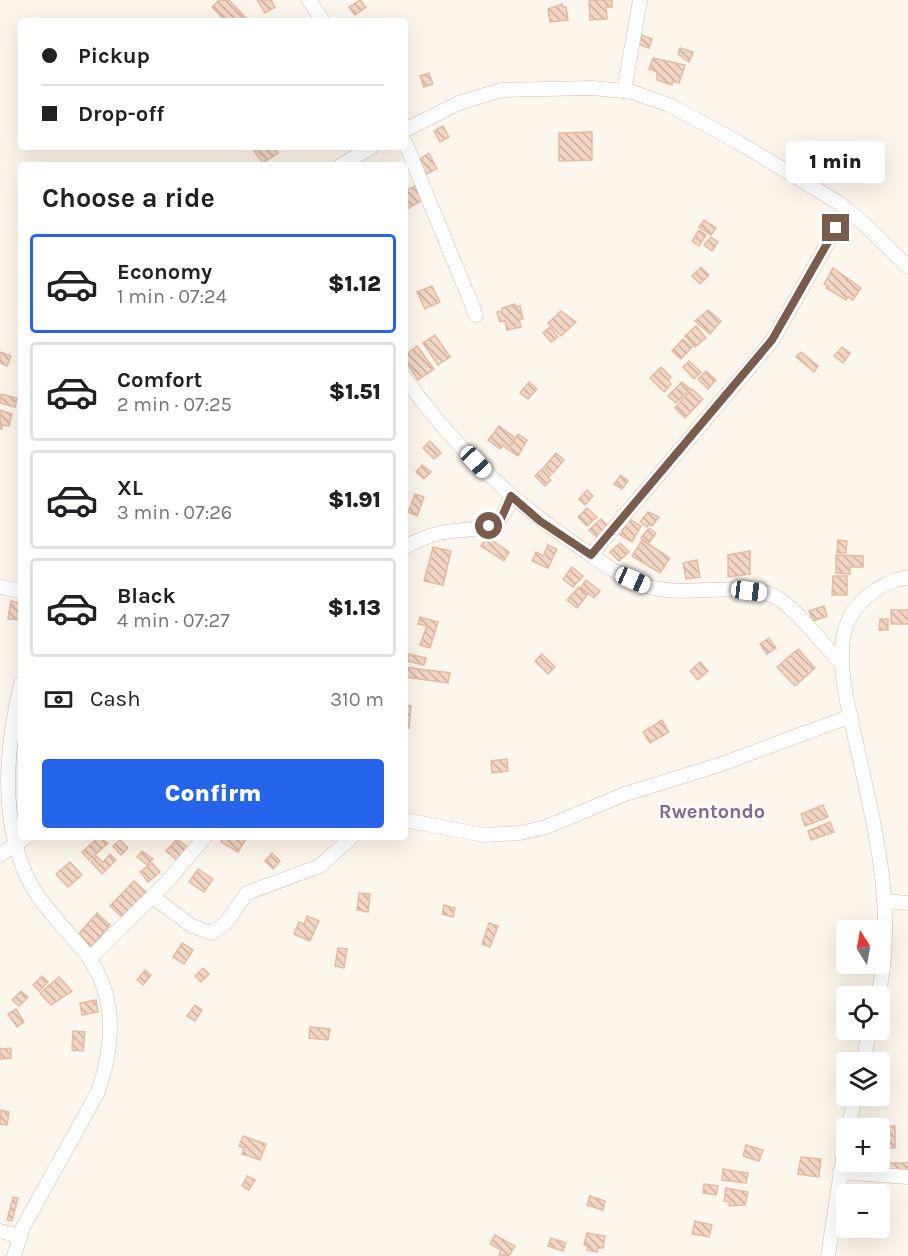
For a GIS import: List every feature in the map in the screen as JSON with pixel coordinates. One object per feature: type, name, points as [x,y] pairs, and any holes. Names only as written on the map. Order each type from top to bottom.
[{"type":"street","points":[[309,0],[321,18]]},
{"type":"street","points":[[624,91],[640,0]]},
{"type":"street","points":[[408,128],[459,103],[501,90],[572,88],[624,91],[669,105],[748,148],[847,209],[908,267]]},
{"type":"street","points":[[408,149],[476,315]]},
{"type":"street","points":[[346,162],[367,150]]},
{"type":"street","points":[[591,555],[772,340],[847,209]]},
{"type":"street","points":[[408,382],[445,430],[511,496],[540,521],[591,555],[622,575],[663,590],[749,591],[764,593],[780,599],[842,665]]},
{"type":"street","points":[[408,546],[441,533],[489,526],[501,519],[511,496]]},
{"type":"street","points":[[880,986],[886,952],[884,901],[873,818],[842,665],[843,637],[854,611],[872,590],[908,577]]},
{"type":"street","points":[[0,587],[18,590]]},
{"type":"street","points":[[18,703],[8,765],[7,804],[18,834]]},
{"type":"street","points":[[408,821],[484,834],[520,833],[546,827],[625,794],[719,765],[851,717]]},
{"type":"street","points":[[0,855],[20,840],[27,877],[54,918],[90,958],[106,989],[112,1022],[106,1070],[98,1092],[20,1236],[14,1256]]},
{"type":"street","points":[[90,958],[153,897],[202,840]]},
{"type":"street","points":[[153,897],[192,926],[211,933],[225,924],[247,893],[320,866],[349,840]]},
{"type":"street","points":[[884,901],[908,903]]},
{"type":"street","points":[[828,1256],[840,1173],[908,1177]]},
{"type":"street","points":[[0,1231],[20,1236]]},
{"type":"building","points":[[219,0],[229,0],[246,18],[222,18],[212,7]]},
{"type":"building","points":[[257,0],[271,0],[275,7],[265,13]]},
{"type":"building","points":[[360,0],[366,7],[355,15],[349,7]]},
{"type":"building","points":[[589,0],[612,0],[612,7],[606,7],[607,19],[590,20]]},
{"type":"building","points":[[562,4],[566,7],[568,20],[550,22],[548,9]]},
{"type":"building","points":[[639,34],[652,39],[649,48],[636,43]]},
{"type":"building","points":[[680,48],[693,52],[689,62],[678,54]]},
{"type":"building","points":[[653,58],[685,65],[679,83],[673,81],[672,85],[657,80],[657,72],[649,69]]},
{"type":"building","points":[[429,73],[433,84],[424,87],[420,76]]},
{"type":"building","points":[[443,126],[449,137],[440,142],[434,131]]},
{"type":"building","points":[[592,132],[592,160],[559,161],[559,133]]},
{"type":"building","points":[[859,142],[868,144],[864,160],[855,157]]},
{"type":"building","points":[[276,150],[278,153],[262,162],[254,151]]},
{"type":"building","points":[[429,153],[437,169],[424,175],[417,161]]},
{"type":"building","points":[[417,185],[424,199],[408,208],[408,190]]},
{"type":"building","points":[[704,220],[716,228],[711,235],[699,227]]},
{"type":"building","points":[[699,230],[706,235],[699,246],[692,241]]},
{"type":"building","points":[[711,237],[718,242],[712,251],[704,245]]},
{"type":"building","points":[[701,267],[709,275],[700,284],[692,276]]},
{"type":"building","points":[[833,268],[861,288],[853,300],[848,297],[846,300],[826,288],[824,284]]},
{"type":"building","points":[[432,286],[440,302],[425,309],[417,292]]},
{"type":"building","points":[[515,304],[516,307],[520,306],[523,319],[519,319],[521,327],[507,330],[505,321],[500,322],[497,312]]},
{"type":"building","points":[[708,310],[721,321],[710,334],[695,321]]},
{"type":"building","points":[[561,311],[576,322],[561,336],[548,323]]},
{"type":"building","points":[[696,326],[706,338],[695,347],[685,336]]},
{"type":"building","points":[[550,327],[558,337],[551,342],[543,333]]},
{"type":"building","points":[[435,335],[450,357],[438,365],[423,343]]},
{"type":"building","points":[[683,339],[692,347],[681,359],[672,351]]},
{"type":"building","points":[[417,346],[434,369],[418,380],[408,365],[408,353]]},
{"type":"building","points":[[842,347],[850,353],[843,363],[834,356]]},
{"type":"building","points":[[0,352],[11,356],[7,366],[0,363]]},
{"type":"building","points":[[801,352],[818,366],[814,372],[796,357]]},
{"type":"building","points":[[689,361],[701,372],[694,379],[683,367]]},
{"type":"building","points":[[661,367],[671,377],[668,380],[671,384],[664,392],[650,378]]},
{"type":"building","points":[[706,371],[716,380],[708,389],[698,379]]},
{"type":"building","points":[[529,382],[537,389],[528,399],[520,393]]},
{"type":"building","points":[[682,382],[690,389],[676,403],[668,396]]},
{"type":"building","points":[[692,389],[703,399],[685,418],[675,408]]},
{"type":"building","points":[[1,394],[17,398],[15,407],[0,403]]},
{"type":"building","points":[[0,410],[12,414],[9,426],[3,425],[1,430]]},
{"type":"building","points":[[499,426],[515,438],[507,449],[503,445],[500,449],[488,440]]},
{"type":"building","points":[[518,434],[527,440],[518,456],[509,450]]},
{"type":"building","points":[[430,441],[441,453],[434,459],[423,448]]},
{"type":"building","points":[[556,453],[564,460],[553,473],[545,466]]},
{"type":"building","points":[[422,465],[431,472],[424,479],[416,472]]},
{"type":"building","points":[[544,467],[551,475],[548,478],[551,480],[545,486],[535,476]]},
{"type":"building","points":[[621,475],[628,481],[622,489],[614,484]]},
{"type":"building","points":[[587,490],[593,496],[585,505],[579,499]]},
{"type":"building","points":[[415,494],[424,497],[417,516],[408,512]]},
{"type":"building","points":[[587,508],[597,517],[587,526],[578,517]]},
{"type":"building","points":[[648,512],[659,517],[652,526],[649,524],[647,527],[640,522]]},
{"type":"building","points":[[601,519],[609,527],[598,538],[589,530]]},
{"type":"building","points":[[629,519],[641,526],[632,542],[620,535]]},
{"type":"building","points":[[649,528],[656,533],[649,543],[641,538]]},
{"type":"building","points":[[487,537],[509,552],[504,561],[481,546]]},
{"type":"building","points":[[642,540],[670,558],[660,573],[632,556]]},
{"type":"building","points":[[838,540],[847,541],[846,553],[837,553]]},
{"type":"building","points":[[620,543],[629,552],[619,561],[610,552]]},
{"type":"building","points":[[548,545],[557,549],[548,568],[532,561],[536,552],[543,556]]},
{"type":"building","points":[[433,547],[451,551],[443,585],[424,581]]},
{"type":"building","points":[[750,551],[750,574],[728,577],[728,555]]},
{"type":"building","points":[[836,555],[863,556],[863,567],[850,567],[850,574],[836,573]]},
{"type":"building","points":[[697,560],[700,577],[686,579],[683,563]]},
{"type":"building","points":[[572,567],[583,576],[573,587],[563,579]]},
{"type":"building","points":[[833,576],[847,576],[847,595],[832,595]]},
{"type":"building","points":[[586,580],[600,591],[594,598],[581,587]]},
{"type":"building","points":[[579,587],[588,594],[577,608],[567,600]]},
{"type":"building","points":[[11,601],[18,602],[18,620],[8,619]]},
{"type":"building","points":[[824,606],[827,616],[813,621],[809,611]]},
{"type":"building","points":[[891,610],[908,610],[908,624],[891,624]]},
{"type":"building","points":[[420,617],[438,622],[430,648],[420,645],[427,626],[418,624]]},
{"type":"building","points":[[880,619],[888,619],[888,630],[879,630]]},
{"type":"building","points":[[769,638],[776,648],[767,654],[760,644]]},
{"type":"building","points":[[798,649],[815,668],[795,686],[777,667]]},
{"type":"building","points":[[409,654],[426,658],[424,665],[408,661]]},
{"type":"building","points":[[542,654],[555,667],[548,674],[535,661]]},
{"type":"building","points":[[700,662],[708,671],[698,680],[690,671]]},
{"type":"building","points":[[408,667],[450,673],[448,683],[408,677]]},
{"type":"building","points":[[408,706],[411,706],[408,728]]},
{"type":"building","points":[[662,720],[669,732],[650,743],[643,732]]},
{"type":"building","points":[[507,759],[508,771],[492,773],[491,761]]},
{"type":"building","points":[[823,805],[828,817],[805,826],[801,814]]},
{"type":"building","points":[[830,822],[834,832],[811,840],[808,831]]},
{"type":"building","points":[[96,840],[104,840],[108,843],[89,860],[82,852]]},
{"type":"building","points":[[120,840],[128,848],[121,855],[113,846]]},
{"type":"building","points":[[176,840],[189,848],[178,861],[166,851]]},
{"type":"building","points":[[222,840],[245,840],[238,852],[221,842]]},
{"type":"building","points":[[142,851],[153,859],[147,865],[137,857]]},
{"type":"building","points":[[272,853],[280,861],[273,869],[265,861]]},
{"type":"building","points":[[110,854],[116,860],[102,874],[91,862],[96,856],[103,862]]},
{"type":"building","points":[[70,862],[82,875],[68,887],[56,874]]},
{"type":"building","points":[[152,863],[160,872],[148,882],[140,872]]},
{"type":"building","points":[[198,869],[213,879],[204,892],[189,882]]},
{"type":"building","points":[[134,881],[147,893],[123,918],[110,906]]},
{"type":"building","points":[[359,893],[370,894],[368,912],[357,910]]},
{"type":"building","points":[[444,905],[455,908],[453,917],[442,914]]},
{"type":"building","points":[[97,913],[110,925],[91,947],[78,935]]},
{"type":"building","points":[[307,916],[319,921],[310,941],[294,934],[299,922],[304,924]]},
{"type":"building","points":[[489,923],[498,926],[490,947],[482,944]]},
{"type":"building","points":[[182,943],[193,950],[184,964],[173,957]]},
{"type":"building","points":[[338,948],[347,949],[344,968],[335,966]]},
{"type":"building","points":[[203,968],[209,974],[201,982],[195,976]]},
{"type":"building","points":[[145,970],[151,975],[143,985],[137,980]]},
{"type":"building","points":[[42,976],[48,982],[39,991],[33,985]]},
{"type":"building","points":[[59,977],[72,991],[51,1005],[40,993]]},
{"type":"building","points":[[21,991],[28,997],[19,1006],[12,1000]]},
{"type":"building","points":[[96,1000],[98,1012],[82,1015],[80,1003]]},
{"type":"building","points":[[195,1005],[202,1010],[195,1021],[187,1016]]},
{"type":"building","points":[[16,1009],[24,1022],[17,1027],[8,1014]]},
{"type":"building","points":[[310,1027],[330,1029],[328,1040],[309,1038]]},
{"type":"building","points":[[73,1031],[85,1032],[83,1051],[72,1050]]},
{"type":"building","points":[[11,1048],[11,1058],[0,1059],[0,1049]]},
{"type":"building","points":[[1,1110],[9,1112],[7,1125],[0,1124]]},
{"type":"building","points":[[890,1126],[895,1126],[895,1148],[890,1148]]},
{"type":"building","points":[[243,1136],[266,1144],[260,1160],[242,1154],[244,1148],[239,1146]]},
{"type":"building","points":[[746,1145],[763,1150],[759,1161],[743,1156]]},
{"type":"building","points":[[801,1157],[821,1159],[819,1177],[798,1174]]},
{"type":"building","points":[[890,1163],[908,1163],[908,1173],[862,1173],[890,1172]]},
{"type":"building","points":[[723,1169],[748,1173],[746,1183],[722,1180]]},
{"type":"building","points":[[247,1176],[255,1180],[249,1190],[242,1186]]},
{"type":"building","points":[[704,1184],[718,1186],[716,1195],[703,1193]]},
{"type":"building","points":[[726,1188],[748,1192],[745,1205],[729,1206],[730,1202],[724,1201]]},
{"type":"building","points":[[590,1196],[605,1201],[603,1210],[587,1205]]},
{"type":"building","points":[[13,1197],[18,1198],[12,1221],[7,1220]]},
{"type":"building","points":[[695,1221],[712,1225],[709,1237],[692,1234]]},
{"type":"building","points":[[587,1233],[605,1236],[603,1248],[598,1248],[597,1252],[587,1250],[588,1246],[584,1245]]},
{"type":"building","points":[[495,1235],[515,1246],[509,1256],[499,1255],[501,1250],[490,1244]]},
{"type":"building","points":[[551,1238],[566,1243],[563,1251],[548,1246]]},
{"type":"district","name":"Rwentondo","points":[[712,811]]},
{"type":"route","points":[[489,526],[501,519],[508,508],[511,496],[540,521],[591,555],[772,340],[836,228]]}]
